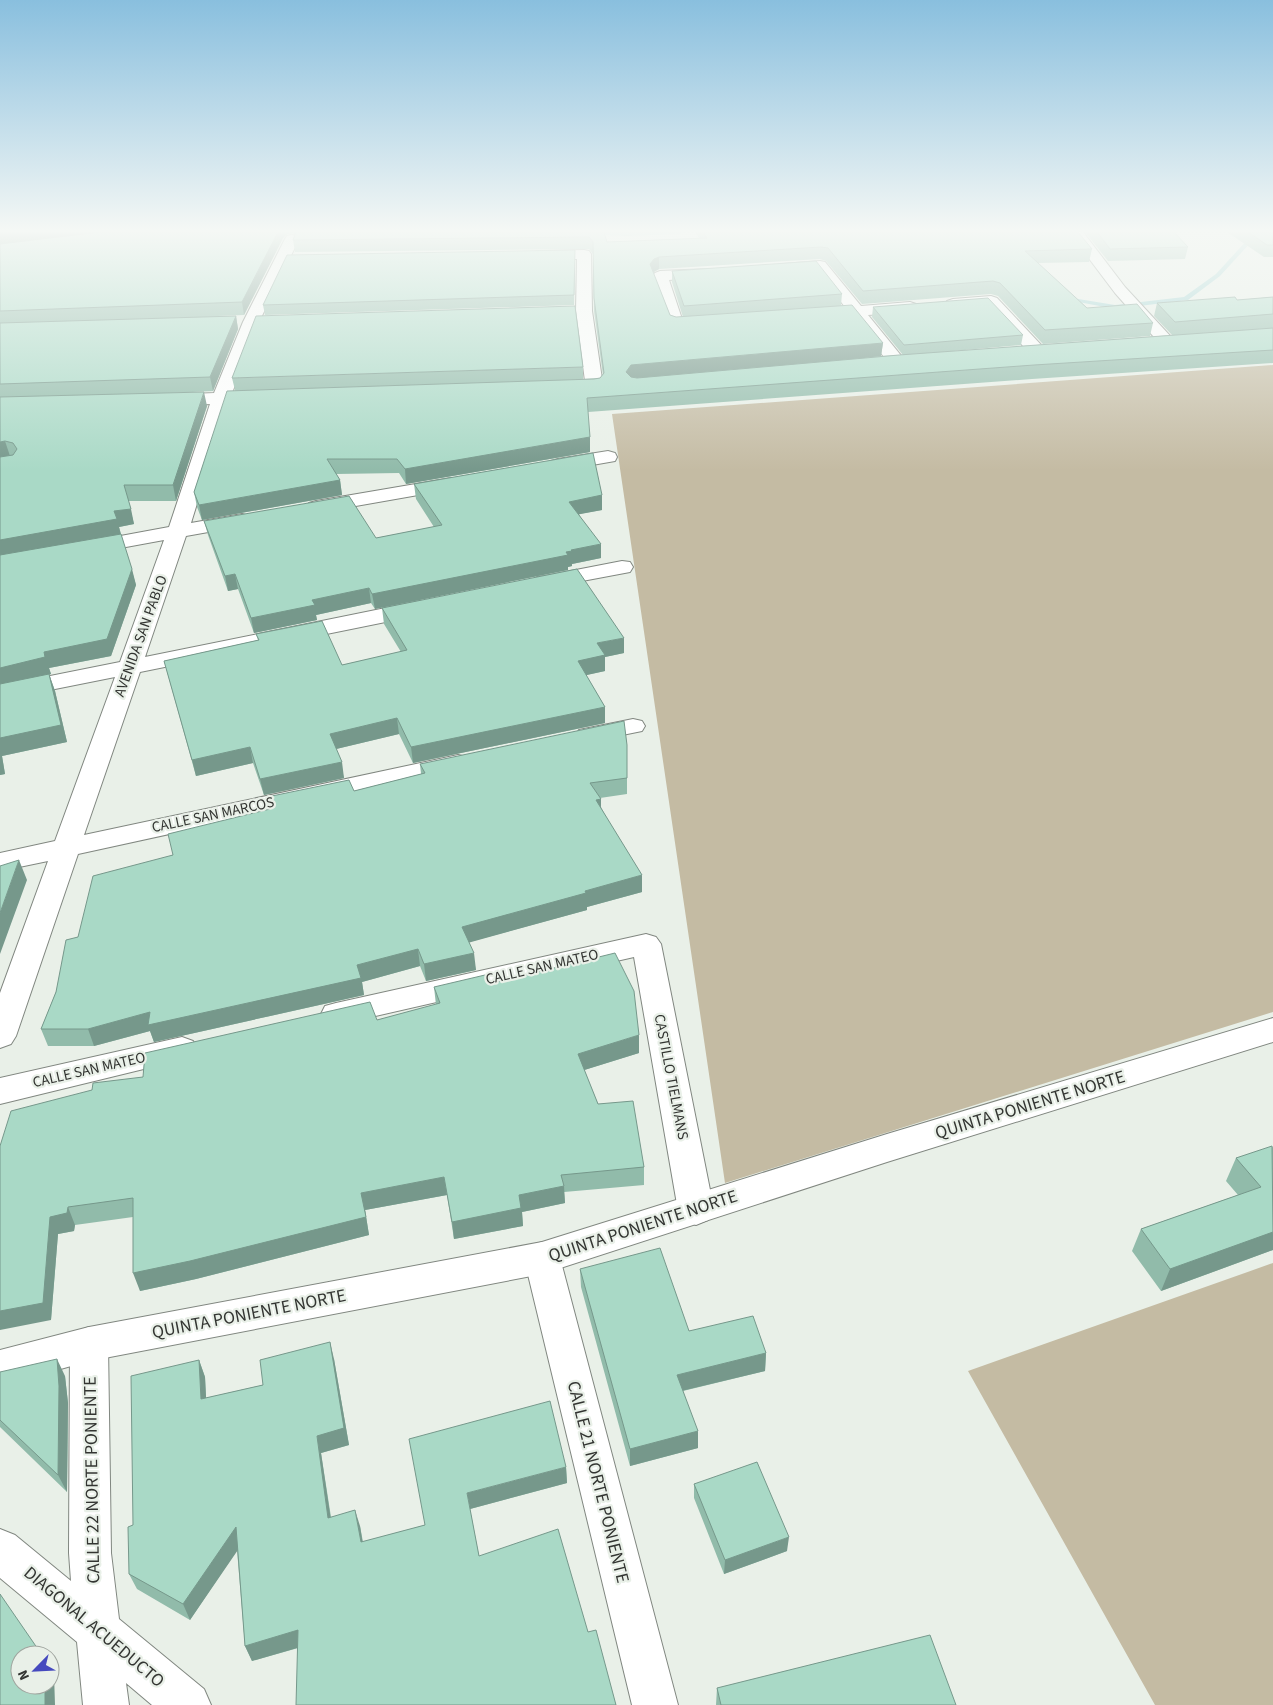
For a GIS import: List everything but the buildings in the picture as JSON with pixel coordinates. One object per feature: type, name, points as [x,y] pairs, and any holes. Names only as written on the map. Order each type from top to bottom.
[{"type":"street","name":"AVENIDA SAN PABLO","points":[[0,1036],[178,531],[221,398],[251,322],[257,312]]},
{"type":"street","points":[[545,388],[594,386],[584,312],[564,312]]},
{"type":"street","points":[[672,312],[676,324],[716,321]]},
{"type":"street","points":[[806,315],[849,312]]},
{"type":"street","points":[[856,312],[897,362]]},
{"type":"street","points":[[1001,312],[1038,352]]},
{"type":"street","points":[[1140,312],[1167,342]]},
{"type":"street","points":[[1147,344],[1186,341]]},
{"type":"street","points":[[1019,353],[1058,350]]},
{"type":"street","points":[[878,363],[916,360]]},
{"type":"street","points":[[154,400],[280,396]]},
{"type":"street","points":[[539,468],[608,457]]},
{"type":"street","points":[[295,511],[471,480]]},
{"type":"street","points":[[66,552],[256,518]]},
{"type":"street","points":[[525,586],[622,567]]},
{"type":"street","points":[[0,693],[438,604]]},
{"type":"street","points":[[564,740],[633,726]]},
{"type":"street","name":"CALLE SAN MARCOS","points":[[0,862],[476,759]]},
{"type":"street","name":"CALLE SAN MATEO","points":[[309,1020],[646,944]]},
{"type":"street","name":"CASTILLO TIELMANS","points":[[646,944],[696,1210]]},
{"type":"street","name":"QUINTA PONIENTE NORTE","points":[[0,1368],[89,1344],[542,1258],[887,1148],[1273,1030]]},
{"type":"street","name":"CALLE SAN MATEO","points":[[0,1091],[212,1042]]},
{"type":"street","name":"CALLE 21 NORTE PONIENTE","points":[[542,1258],[655,1705]]},
{"type":"street","name":"CALLE 22 NORTE PONIENTE","points":[[89,1344],[90,1553],[106,1705]]},
{"type":"street","name":"DIAGONAL ACUEDUCTO","points":[[0,1550],[188,1705]]},
{"type":"shaded area","points":[[1273,365],[1273,1012],[725,1183],[612,414]]},
{"type":"shaded area","points":[[1273,1263],[1273,1705],[1155,1705],[968,1371]]}]
